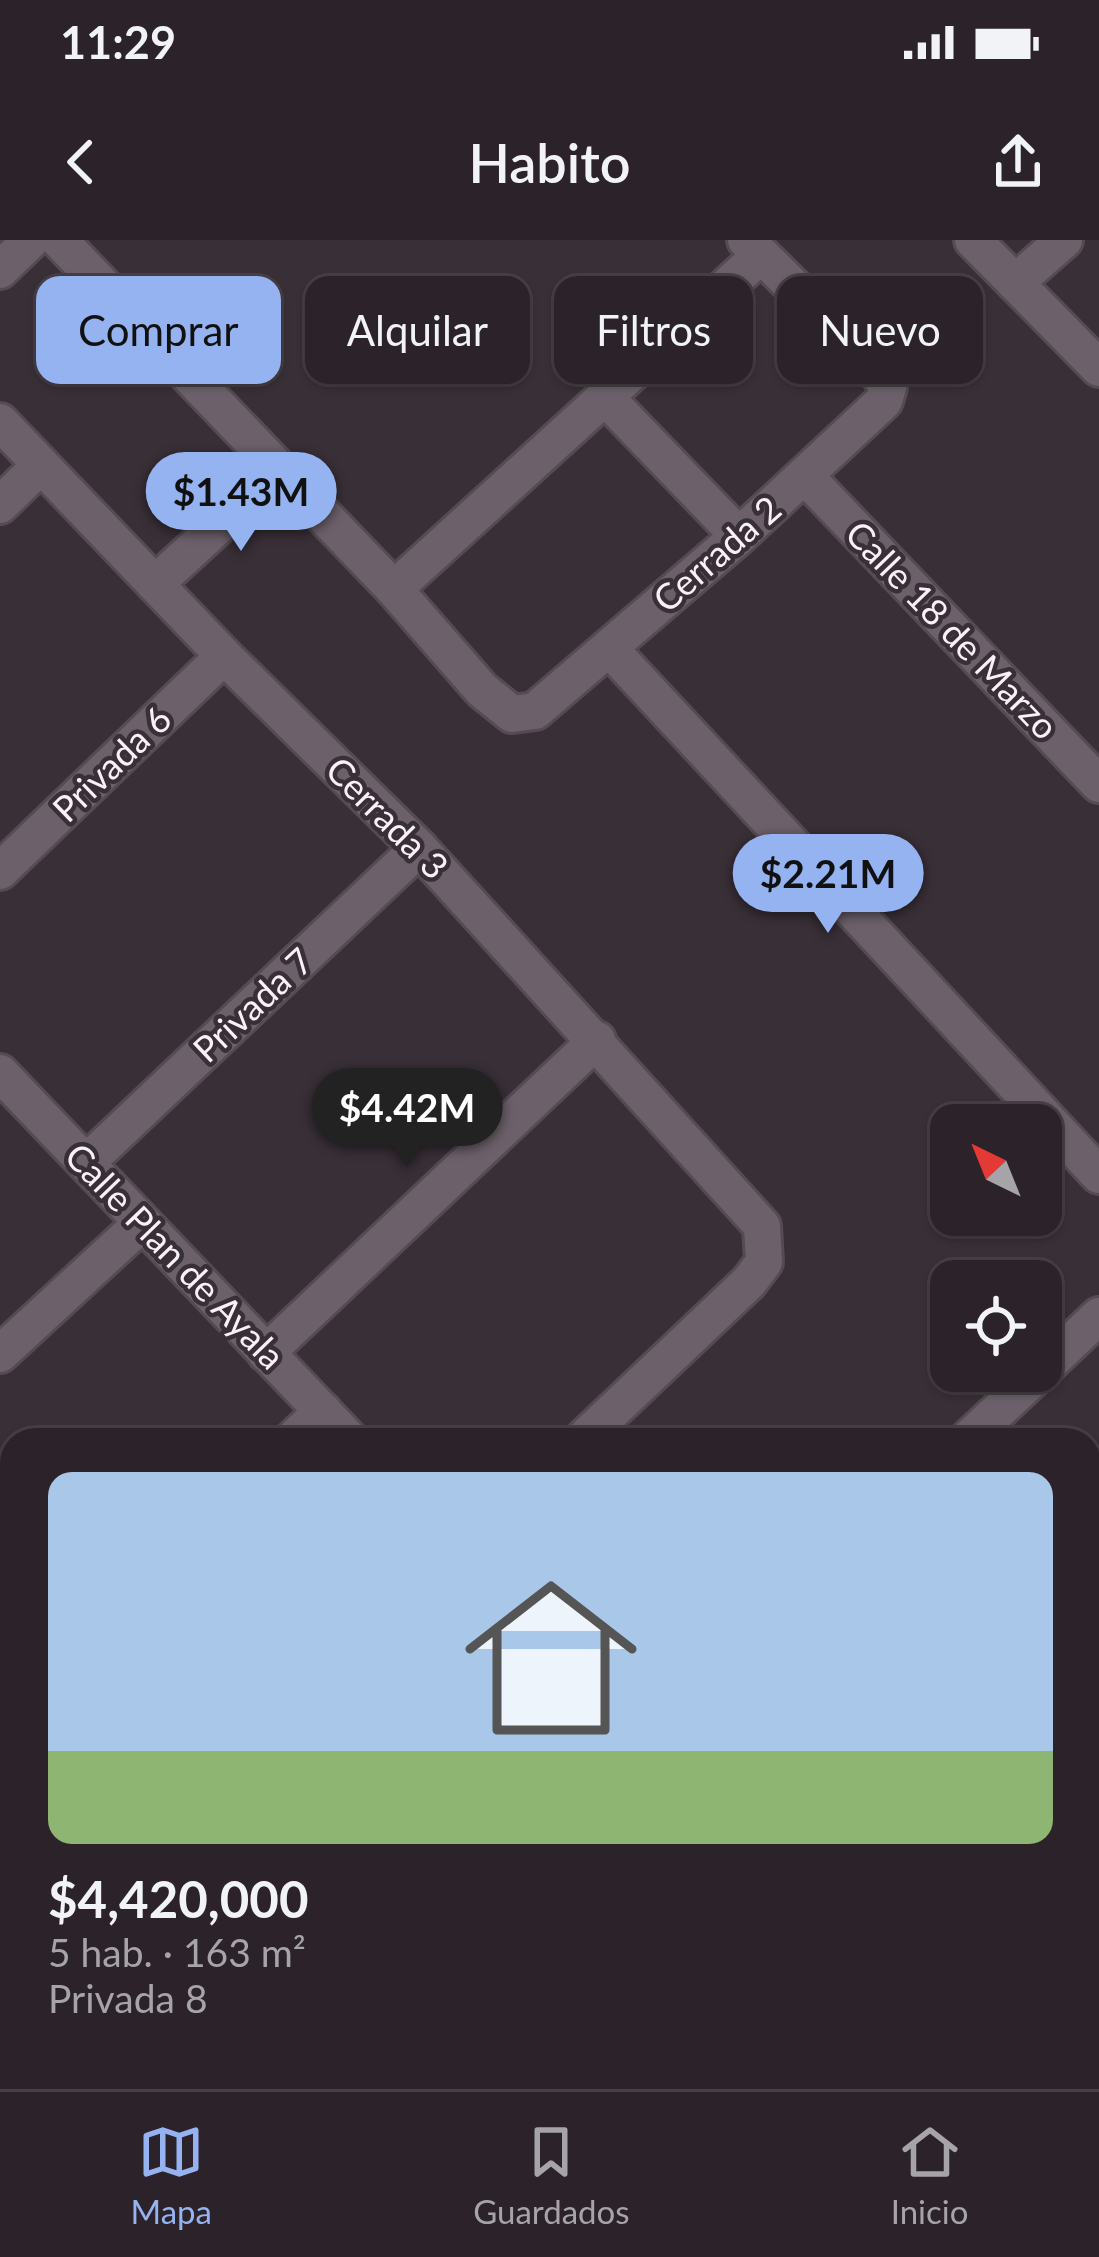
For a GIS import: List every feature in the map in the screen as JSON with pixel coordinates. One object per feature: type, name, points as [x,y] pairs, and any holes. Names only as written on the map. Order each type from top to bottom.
[{"type":"street","points":[[0,270],[31,240]]},
{"type":"street","points":[[59,240],[394,589],[605,398],[753,248]]},
{"type":"street","points":[[973,240],[1099,368]]},
{"type":"street","points":[[1015,284],[1064,240]]},
{"type":"street","name":"Cerrada 2","points":[[394,589],[500,707],[512,714],[535,711],[740,536],[879,408],[888,387],[842,332],[753,248]]},
{"type":"street","points":[[605,398],[740,536]]},
{"type":"street","name":"Cerrada 3","points":[[0,422],[224,656],[419,848],[762,1226],[764,1262],[749,1282],[595,1428]]},
{"type":"street","points":[[0,505],[41,465]]},
{"type":"street","points":[[155,584],[279,470]]},
{"type":"street","name":"Calle 18 de Marzo","points":[[806,476],[1099,784]]},
{"type":"street","points":[[609,648],[1099,1175]]},
{"type":"street","name":"Privada 6","points":[[0,871],[224,656]]},
{"type":"street","name":"Privada 7","points":[[86,1163],[419,848]]},
{"type":"street","points":[[266,1352],[597,1040]]},
{"type":"street","name":"Calle Plan de Ayala","points":[[0,1072],[140,1225],[339,1428]]},
{"type":"street","points":[[0,1354],[140,1225]]},
{"type":"street","points":[[1062,1351],[1099,1316]]},
{"type":"street","points":[[981,1428],[1019,1392]]},
{"type":"street","points":[[305,1428],[323,1411]]}]
